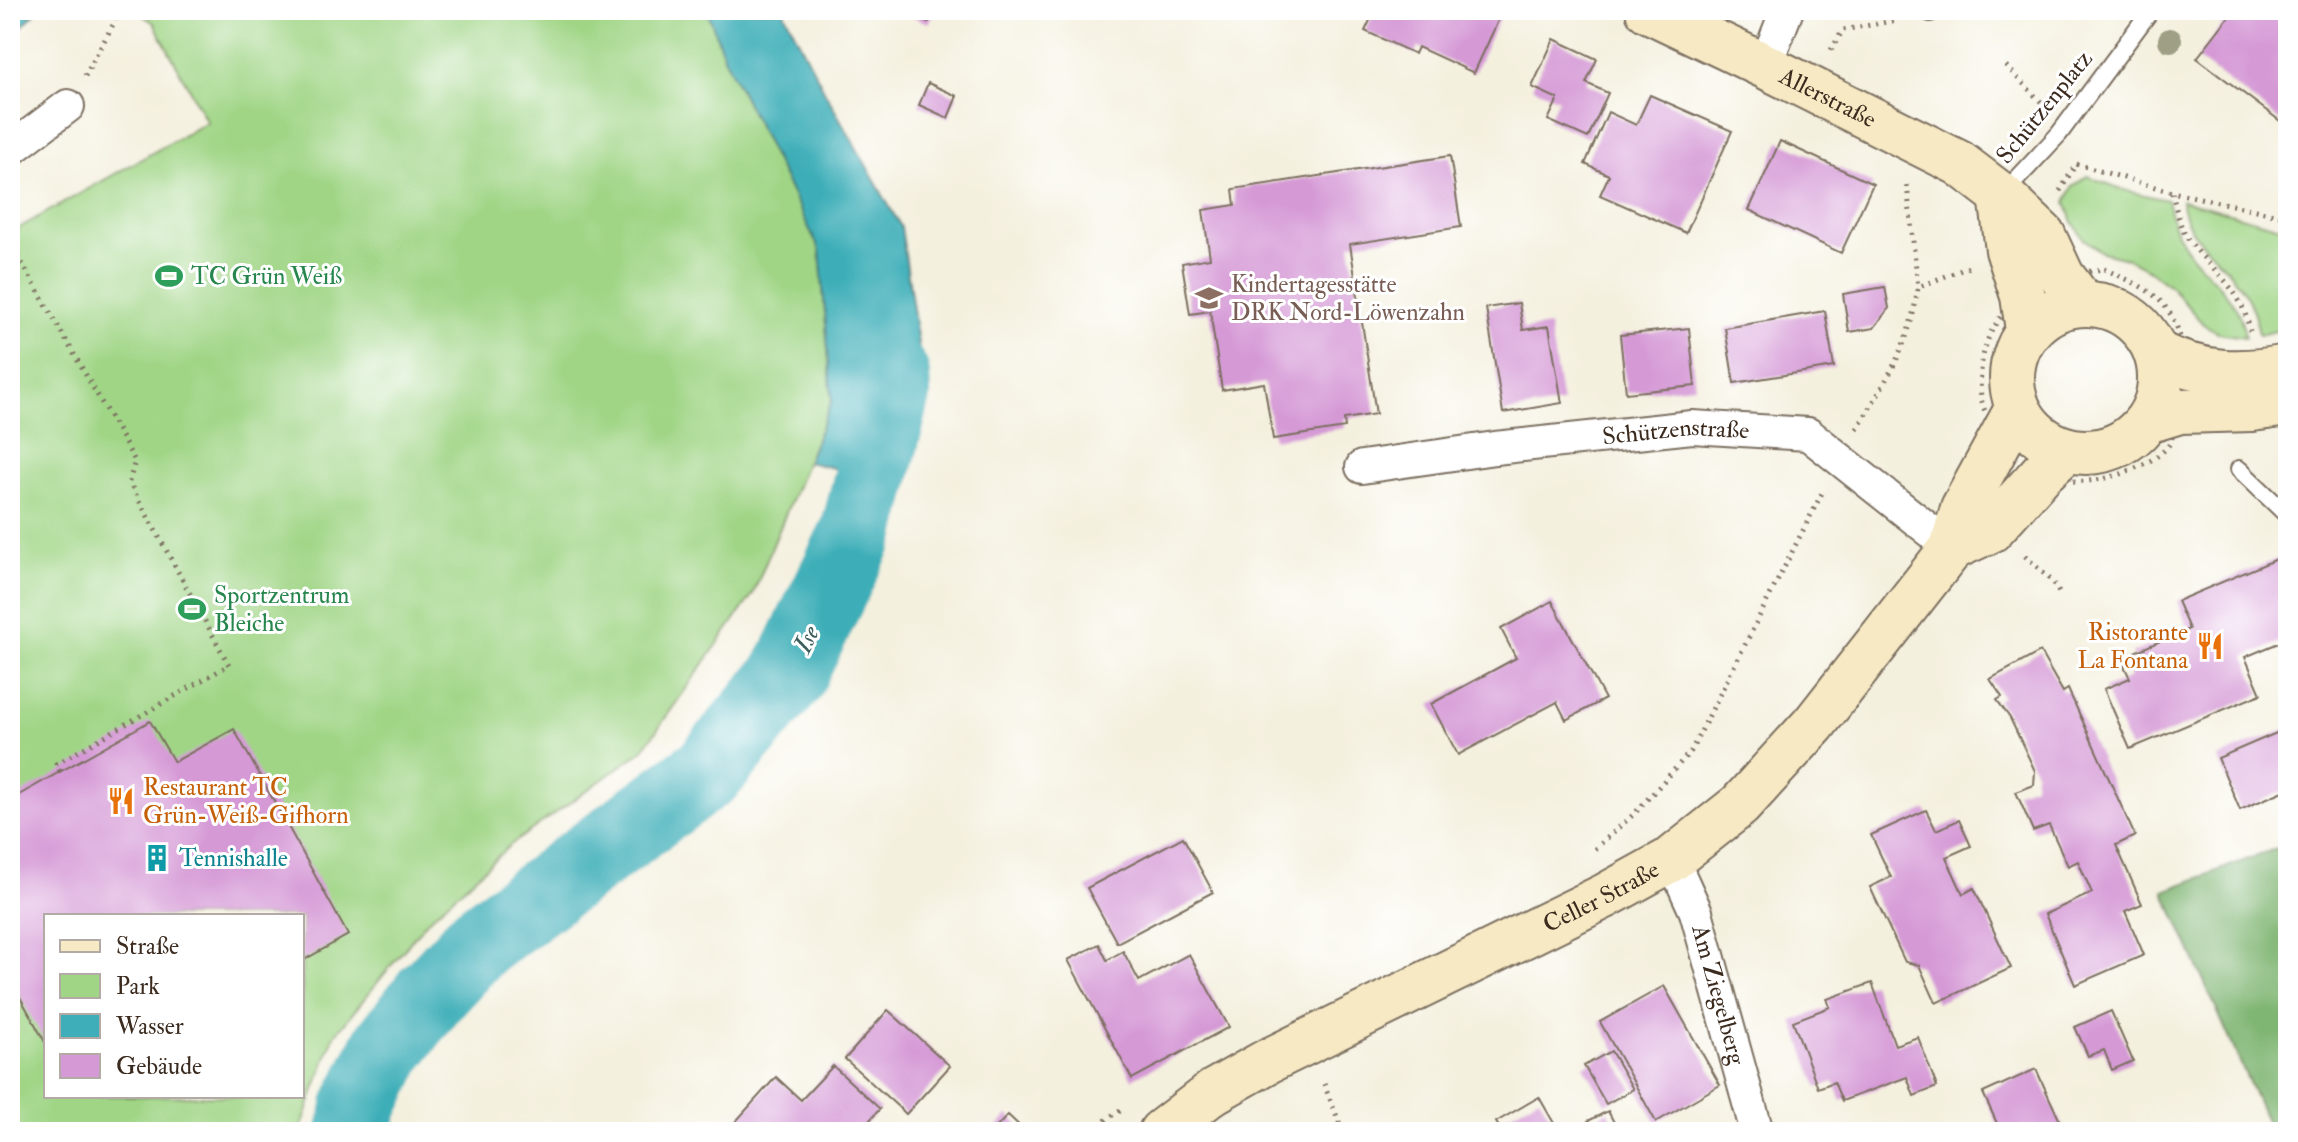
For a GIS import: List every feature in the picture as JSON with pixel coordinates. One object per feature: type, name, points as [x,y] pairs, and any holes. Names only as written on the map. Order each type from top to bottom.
[{"type":"street","name":"Allerstraße","points":[[1648,10],[1959,163],[2001,195],[2043,235],[2062,276],[2094,286]]},
{"type":"street","points":[[1765,66],[1787,10]]},
{"type":"street","points":[[10,150],[68,106]]},
{"type":"street","points":[[2001,195],[2008,250],[2023,296],[2014,323],[2012,393],[2000,408],[2043,439],[2068,466],[2085,453],[2103,451],[2133,436],[2158,433],[2180,411],[2252,409],[2288,404]]},
{"type":"street","points":[[2014,323],[2045,316],[2066,306],[2094,286],[2101,305],[2132,320],[2144,332],[2167,338],[2184,367],[2252,374],[2288,367]]},
{"type":"street","points":[[2158,433],[2156,403],[2167,338]]},
{"type":"street","name":"Celler Straße","points":[[1147,1118],[1213,1092],[1268,1061],[1605,896],[1672,859],[1740,805],[1814,724],[1952,548],[1963,508],[2000,408]]},
{"type":"street","name":"Schützenstraße","points":[[1362,467],[1495,448],[1692,427],[1808,434],[1952,548]]},
{"type":"street","name":"Celler Straße","points":[[1952,548],[1991,530],[2042,473],[2068,466]]},
{"type":"street","name":"Am Ziegelberg","points":[[1672,859],[1689,892],[1705,940],[1744,1126]]},
{"type":"lane","name":"Schützenplatz","points":[[2001,195],[2059,134],[2151,10]]},
{"type":"lane","points":[[2239,469],[2288,516]]},
{"type":"path","points":[[68,106],[121,10]]},
{"type":"path","points":[[1831,50],[1843,30],[1928,12]]},
{"type":"path","points":[[2053,203],[2076,164],[2172,192],[2288,217]]},
{"type":"path","points":[[1593,850],[1635,813],[1691,751],[1839,459],[1898,361],[1914,313],[1918,287],[1906,178]]},
{"type":"path","points":[[2172,192],[2186,237],[2219,271],[2235,293],[2247,318],[2250,335]]},
{"type":"path","points":[[10,242],[135,461],[129,482],[229,665],[56,764],[60,772]]},
{"type":"path","points":[[1918,287],[1972,265]]},
{"type":"path","points":[[2094,286],[2133,281],[2158,299],[2167,338]]},
{"type":"path","points":[[2000,408],[1980,392],[1982,362],[1987,338],[2014,323]]},
{"type":"path","points":[[2068,466],[2087,482],[2136,469],[2158,433]]},
{"type":"path","points":[[2016,547],[2054,583],[2061,597]]},
{"type":"path","points":[[1324,1084],[1343,1132]]},
{"type":"path","points":[[1094,1132],[1109,1117],[1147,1118]]},
{"type":"green space","points":[[135,10],[707,10],[725,59],[820,250],[832,400],[753,594],[642,751],[509,846],[428,920],[334,1036],[300,1132],[10,1132],[10,233],[207,122],[154,23]]},
{"type":"green space","points":[[2087,176],[2127,191],[2167,200],[2179,237],[2235,306],[2245,337],[2218,333],[2203,324],[2172,288],[2148,269],[2123,257],[2102,252],[2084,239],[2073,222],[2066,202],[2073,187]]},
{"type":"green space","points":[[2182,200],[2288,229],[2288,328],[2259,335],[2243,291],[2194,233],[2183,212]]},
{"type":"green space","points":[[2288,844],[2288,1132],[2271,1132],[2164,891]]},
{"type":"water","points":[[10,10],[38,10],[10,39]]},
{"type":"water","points":[[707,10],[783,10],[901,227],[922,370],[886,480],[807,462],[832,400],[820,250],[725,59]]},
{"type":"building","points":[[897,10],[935,10],[928,23]]},
{"type":"building","points":[[1375,10],[1503,10],[1474,73],[1418,47],[1415,54],[1365,31]]},
{"type":"building","points":[[2234,10],[2288,10],[2288,127],[2197,58]]},
{"type":"building","points":[[1554,39],[1597,59],[1586,83],[1608,93],[1588,138],[1548,120],[1558,99],[1532,87]]},
{"type":"building","points":[[928,83],[957,96],[948,118],[919,105]]},
{"type":"building","points":[[1650,95],[1732,131],[1686,233],[1600,195],[1609,175],[1585,164],[1608,112],[1636,125]]},
{"type":"building","points":[[1780,141],[1873,184],[1841,253],[1749,210]]},
{"type":"building","points":[[1450,156],[1461,227],[1350,244],[1376,414],[1344,419],[1345,428],[1273,439],[1264,383],[1222,390],[1210,311],[1190,314],[1182,263],[1210,258],[1203,210],[1235,205],[1233,189]]},
{"type":"building","points":[[1885,287],[1889,308],[1874,328],[1849,332],[1843,294]]},
{"type":"building","points":[[1519,303],[1523,330],[1549,326],[1562,403],[1503,413],[1486,308]]},
{"type":"building","points":[[1825,311],[1834,367],[1734,383],[1725,328]]},
{"type":"building","points":[[1689,328],[1695,386],[1626,393],[1620,335]]},
{"type":"building","name":"Ristorante La Fontana","points":[[2286,555],[2288,639],[2245,657],[2261,694],[2130,749],[2104,689],[2130,678],[2124,666],[2135,661],[2132,653],[2189,629],[2177,601]]},
{"type":"building","points":[[1552,601],[1605,699],[1566,720],[1557,702],[1458,755],[1431,704],[1516,658],[1501,629]]},
{"type":"building","points":[[2040,652],[2063,692],[2068,689],[2135,836],[2116,845],[2142,904],[2125,911],[2144,955],[2075,985],[2045,914],[2092,893],[2078,861],[2068,866],[2049,825],[2033,831],[2016,792],[2034,785],[2035,771],[2010,718],[1997,700],[2002,697],[1990,679]]},
{"type":"building","name":"Tennishalle","points":[[150,721],[174,762],[234,729],[348,935],[304,960],[304,914],[44,914],[44,1040],[10,979],[10,800]]},
{"type":"building","points":[[2288,728],[2288,789],[2240,810],[2218,758]]},
{"type":"building","points":[[1926,810],[1936,830],[1959,820],[1971,846],[1946,857],[1963,894],[1974,888],[2011,968],[1936,1003],[1919,965],[1905,962],[1870,887],[1891,877],[1871,835]]},
{"type":"building","points":[[1183,837],[1213,892],[1117,943],[1087,888]]},
{"type":"building","points":[[1099,944],[1107,960],[1123,951],[1139,981],[1189,954],[1229,1027],[1132,1079],[1068,960]]},
{"type":"building","points":[[1872,983],[1895,1045],[1918,1037],[1937,1087],[1914,1096],[1907,1077],[1842,1101],[1834,1082],[1818,1088],[1793,1021],[1830,1007],[1827,999]]},
{"type":"building","points":[[1664,986],[1720,1085],[1656,1122],[1600,1022]]},
{"type":"building","points":[[888,1010],[950,1066],[906,1114],[845,1059]]},
{"type":"building","points":[[2111,1011],[2133,1061],[2112,1070],[2104,1050],[2088,1056],[2075,1027]]},
{"type":"building","points":[[1611,1051],[1633,1089],[1606,1104],[1584,1066]]},
{"type":"building","points":[[833,1066],[880,1109],[859,1132],[728,1130],[776,1077],[801,1100]]},
{"type":"building","points":[[2036,1069],[2065,1132],[2001,1132],[1983,1093]]},
{"type":"building","points":[[1539,1097],[1559,1132],[1502,1132],[1496,1122]]},
{"type":"building","points":[[1608,1111],[1619,1132],[1594,1132],[1588,1121]]},
{"type":"building","points":[[1008,1115],[1026,1132],[992,1132]]},
{"type":"waterway","name":"Ise","points":[[355,1132],[360,1107],[388,1049],[431,993],[478,942],[710,770],[788,677],[858,532],[893,394],[892,375]]},
{"type":"place","name":"TC Grün Weiß","points":[[169,276]]},
{"type":"place","name":"Kindertagesstätte DRK Nord-Löwenzahn","points":[[1209,298]]},
{"type":"place","name":"Sportzentrum Bleiche","points":[[192,609]]},
{"type":"place","name":"Ristorante La Fontana","points":[[2210,646]]},
{"type":"place","name":"Restaurant TC Grün-Weiß-Gifhorn","points":[[121,801]]},
{"type":"place","name":"Tennishalle","points":[[157,858]]}]
